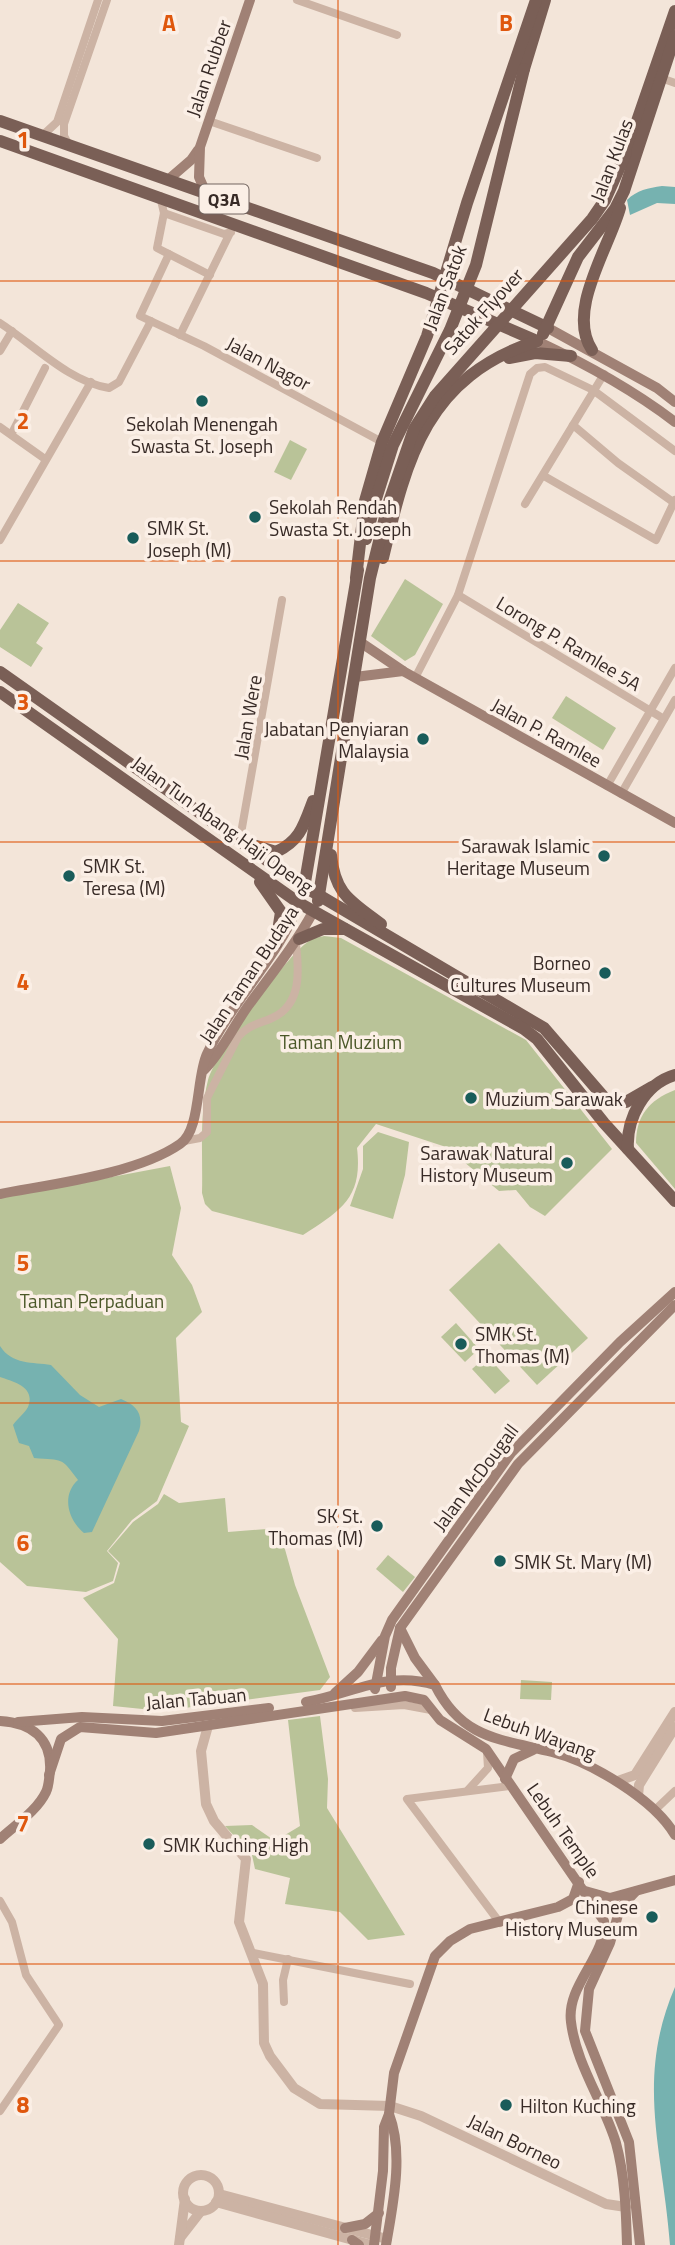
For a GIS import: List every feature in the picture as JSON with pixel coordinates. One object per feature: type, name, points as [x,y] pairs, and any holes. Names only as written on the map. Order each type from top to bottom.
[{"type":"main road","name":"Jalan Rubber","points":[[169,179],[191,160],[200,147],[250,0]]},
{"type":"main road","name":"Jalan Satok","points":[[305,887],[356,578],[365,501],[382,442],[422,349],[467,203],[536,0]]},
{"type":"main road","name":"Jalan Satok","points":[[321,896],[393,445],[450,330],[476,265],[524,69],[545,0]]},
{"type":"main road","name":"Jalan Kulas","points":[[626,153],[675,11]]},
{"type":"main road","name":"Jalan Kulas","points":[[537,341],[548,328],[572,268],[615,209],[624,191],[675,36]]},
{"type":"main road","name":"Q3A","points":[[0,121],[446,278]]},
{"type":"main road","points":[[0,141],[160,197],[235,229],[439,298],[570,356],[642,396],[675,422]]},
{"type":"main road","name":"Jalan Rubber","points":[[200,147],[199,177],[205,191]]},
{"type":"main road","name":"Satok Flyover","points":[[382,504],[423,414],[450,378],[592,219],[606,200],[626,153]]},
{"type":"main road","points":[[592,350],[583,331],[583,311],[624,191]]},
{"type":"main road","points":[[446,278],[592,350],[657,388],[675,402]]},
{"type":"main road","name":"Jalan Satok","points":[[358,659],[391,525],[414,452],[427,424],[468,374],[484,364],[537,341]]},
{"type":"main road","points":[[484,364],[535,353],[570,356]]},
{"type":"main road","name":"Jalan Satok","points":[[356,578],[382,504]]},
{"type":"main road","name":"Jalan P. Ramlee","points":[[363,644],[402,671],[675,823]]},
{"type":"main road","name":"Jalan Tun Abang Haji Openg","points":[[0,671],[305,887],[544,1028],[608,1101],[626,1102],[675,1075]]},
{"type":"main road","points":[[355,677],[402,671]]},
{"type":"main road","name":"Jalan Tun Abang Haji Openg","points":[[0,692],[105,763],[251,871],[299,903],[349,929],[537,1039],[604,1124],[675,1201]]},
{"type":"main road","points":[[240,839],[276,852],[294,843],[302,832],[323,773]]},
{"type":"main road","points":[[329,837],[335,882],[344,895],[419,953]]},
{"type":"main road","points":[[251,871],[281,912],[276,944]]},
{"type":"main road","name":"Jalan Taman Budaya","points":[[184,1140],[192,1125],[206,1056],[276,944],[305,887]]},
{"type":"main road","name":"Jalan Taman Budaya","points":[[203,1071],[297,941],[321,896]]},
{"type":"main road","points":[[297,941],[323,929],[349,929]]},
{"type":"main road","points":[[628,1149],[631,1121],[652,1087]]},
{"type":"main road","points":[[0,1194],[91,1176],[136,1163],[184,1140]]},
{"type":"main road","name":"Jalan McDougall","points":[[376,1699],[375,1682],[385,1636],[392,1620],[511,1453],[620,1342],[675,1292]]},
{"type":"main road","name":"Jalan McDougall","points":[[392,1697],[391,1681],[400,1628],[518,1464],[675,1305]]},
{"type":"main road","name":"Lebuh Wayang","points":[[400,1628],[415,1658],[455,1716],[488,1735],[533,1750],[552,1752],[618,1781],[656,1809],[675,1835]]},
{"type":"main road","points":[[333,1695],[358,1672],[385,1636]]},
{"type":"main road","points":[[391,1681],[414,1678],[435,1685]]},
{"type":"main road","name":"Jalan Tabuan","points":[[0,1721],[82,1717],[162,1721],[283,1706],[375,1682],[391,1681]]},
{"type":"main road","name":"Lebuh Wayang","points":[[376,1699],[392,1697],[424,1700],[440,1720],[486,1749],[508,1782]]},
{"type":"main road","name":"Jalan Tabuan","points":[[0,1839],[37,1805],[46,1793],[61,1739],[80,1727],[156,1732],[376,1699]]},
{"type":"main road","points":[[18,1722],[32,1728],[46,1743],[51,1757],[50,1775]]},
{"type":"main road","points":[[508,1782],[514,1759],[533,1750]]},
{"type":"main road","name":"Lebuh Temple","points":[[508,1782],[604,1921],[600,1942],[584,1971],[570,2019],[616,2143],[626,2207],[627,2245]]},
{"type":"main road","points":[[373,2242],[379,2213],[384,2127],[394,2073],[435,1956],[462,1933],[573,1899],[582,1886],[605,1898],[675,1880]]},
{"type":"main road","points":[[640,2245],[635,2174],[629,2142],[585,2031],[589,1989],[622,1913],[637,1899],[675,1887]]},
{"type":"main road","points":[[615,1927],[622,1905],[635,1892]]},
{"type":"main road","points":[[387,2242],[395,2175],[394,2128],[389,2110]]},
{"type":"main road","points":[[345,2228],[365,2224],[379,2213]]},
{"type":"street","points":[[42,136],[57,122],[98,0]]},
{"type":"street","points":[[69,145],[64,136],[64,124],[107,0]]},
{"type":"street","points":[[297,0],[397,36]]},
{"type":"street","points":[[661,78],[675,83]]},
{"type":"street","points":[[209,121],[317,158]]},
{"type":"street","points":[[160,197],[163,213],[155,241],[157,248],[210,275]]},
{"type":"street","points":[[163,213],[224,234],[235,229]]},
{"type":"street","points":[[180,335],[235,229]]},
{"type":"street","name":"Jalan Nagor","points":[[169,254],[140,316],[382,442]]},
{"type":"street","points":[[0,323],[91,383],[109,388],[119,382],[151,321]]},
{"type":"street","points":[[0,351],[12,331]]},
{"type":"street","points":[[415,678],[458,595],[530,374],[537,368],[545,367],[593,390],[675,451]]},
{"type":"street","points":[[12,433],[45,368]]},
{"type":"street","points":[[524,504],[544,476],[604,374]]},
{"type":"street","points":[[0,540],[45,458],[91,383]]},
{"type":"street","points":[[544,476],[656,540],[674,501],[618,463],[573,425]]},
{"type":"street","points":[[0,427],[45,458]]},
{"type":"street","name":"Lorong P. Ramlee 5A","points":[[458,595],[664,719]]},
{"type":"street","name":"Jalan Were","points":[[240,839],[282,600]]},
{"type":"street","points":[[607,786],[675,668]]},
{"type":"street","points":[[621,794],[675,700]]},
{"type":"street","points":[[184,1140],[200,1138],[207,1132],[207,1098],[239,1037],[246,1029],[285,1009],[295,994],[299,975],[297,941]]},
{"type":"street","points":[[325,1706],[330,1710],[404,1705],[431,1710]]},
{"type":"street","points":[[618,1781],[635,1775],[675,1712]]},
{"type":"street","name":"Jalan Borneo","points":[[208,1726],[201,1751],[206,1804],[214,1821],[246,1859],[239,1922],[253,1953],[266,1998],[264,2043],[294,2088],[326,2105],[389,2110],[421,2116],[606,2204],[626,2207]]},
{"type":"street","points":[[638,1796],[639,1785],[675,1727]]},
{"type":"street","points":[[468,1790],[488,1768],[486,1749]]},
{"type":"street","points":[[500,1923],[407,1799],[508,1782]]},
{"type":"street","points":[[656,1809],[675,1791]]},
{"type":"street","points":[[0,1901],[12,1922],[26,1975],[59,2025],[0,2111]]},
{"type":"street","points":[[253,1953],[410,1984]]},
{"type":"street","points":[[284,2002],[283,1980],[288,1959]]},
{"type":"street","points":[[179,2242],[185,2185],[197,2175],[213,2180],[218,2198]]},
{"type":"street","points":[[218,2198],[345,2228],[373,2242]]},
{"type":"street","points":[[218,2198],[356,2243],[387,2242]]},
{"type":"street","points":[[179,2242],[201,2211],[218,2198]]},
{"type":"street","points":[[184,2199],[191,2208],[201,2211]]},
{"type":"green space","points":[[290,440],[307,449],[291,480],[274,472]]},
{"type":"green space","points":[[405,579],[443,604],[415,655],[405,661],[371,636]]},
{"type":"green space","points":[[18,603],[49,623],[36,643],[43,648],[31,667],[0,647],[0,630]]},
{"type":"green space","points":[[566,696],[616,728],[603,750],[552,718]]},
{"type":"green space","name":"Taman Muzium","points":[[324,936],[341,938],[526,1040],[612,1149],[545,1216],[530,1207],[516,1190],[499,1191],[446,1147],[376,1124],[357,1148],[358,1165],[353,1191],[338,1210],[303,1235],[212,1211],[205,1204],[202,1193],[202,1121],[208,1080],[237,1028],[284,966],[311,940]]},
{"type":"green space","points":[[675,1090],[675,1189],[636,1143],[638,1125],[646,1110],[658,1099]]},
{"type":"green space","points":[[378,1132],[409,1142],[405,1175],[393,1219],[350,1206],[363,1169],[363,1146]]},
{"type":"green space","name":"Taman Perpaduan","points":[[170,1166],[181,1208],[172,1255],[192,1285],[202,1312],[176,1338],[181,1422],[189,1426],[157,1501],[132,1520],[107,1551],[118,1563],[113,1581],[86,1592],[27,1586],[0,1562],[0,1198]]},
{"type":"green space","points":[[499,1243],[588,1338],[537,1385],[449,1290]]},
{"type":"green space","points":[[456,1323],[479,1349],[465,1362],[441,1337]]},
{"type":"green space","points":[[487,1356],[510,1381],[495,1394],[472,1369]]},
{"type":"green space","points":[[164,1494],[179,1503],[225,1498],[228,1532],[279,1528],[295,1585],[330,1677],[320,1690],[162,1711],[113,1706],[118,1639],[83,1598],[114,1583],[120,1563],[108,1551],[133,1522],[158,1504]]},
{"type":"green space","points":[[388,1555],[415,1577],[403,1592],[376,1569]]},
{"type":"green space","points":[[521,1680],[552,1682],[551,1700],[520,1699]]},
{"type":"green space","points":[[320,1716],[328,1779],[327,1808],[405,1935],[368,1940],[340,1912],[285,1904],[290,1878],[255,1869],[252,1855],[225,1826],[252,1825],[275,1841],[300,1826],[288,1720]]},
{"type":"water","points":[[662,186],[675,187],[675,204],[657,203],[630,215],[627,200],[643,190]]},
{"type":"water","points":[[0,1346],[17,1360],[51,1365],[80,1395],[99,1407],[121,1399],[138,1411],[139,1431],[92,1532],[84,1533],[78,1528],[71,1514],[68,1500],[78,1480],[68,1467],[61,1461],[34,1458],[29,1446],[19,1443],[13,1425],[25,1412],[30,1400],[22,1386],[0,1377]]},
{"type":"water","points":[[675,1987],[675,2245],[670,2245],[658,2146],[654,2084],[656,2053],[663,2021]]},
{"type":"place","name":"Sekolah Menengah Swasta St. Joseph","points":[[202,401]]},
{"type":"place","name":"Sekolah Rendah Swasta St. Joseph","points":[[255,517]]},
{"type":"place","name":"SMK St. Joseph (M)","points":[[133,538]]},
{"type":"place","name":"Jabatan Penyiaran Malaysia","points":[[423,739]]},
{"type":"place","name":"Sarawak Islamic Heritage Museum","points":[[604,856]]},
{"type":"place","name":"SMK St. Teresa (M)","points":[[69,876]]},
{"type":"place","name":"Borneo Cultures Museum","points":[[605,973]]},
{"type":"place","name":"Muzium Sarawak","points":[[471,1098]]},
{"type":"place","name":"Sarawak Natural History Museum","points":[[567,1163]]},
{"type":"place","name":"SMK St. Thomas (M)","points":[[461,1344]]},
{"type":"place","name":"SK St. Thomas (M)","points":[[377,1526]]},
{"type":"place","name":"SMK St. Mary (M)","points":[[500,1561]]},
{"type":"place","name":"SMK Kuching High","points":[[149,1844]]},
{"type":"place","name":"Chinese History Museum","points":[[652,1917]]},
{"type":"place","name":"Hilton Kuching","points":[[506,2105]]}]
